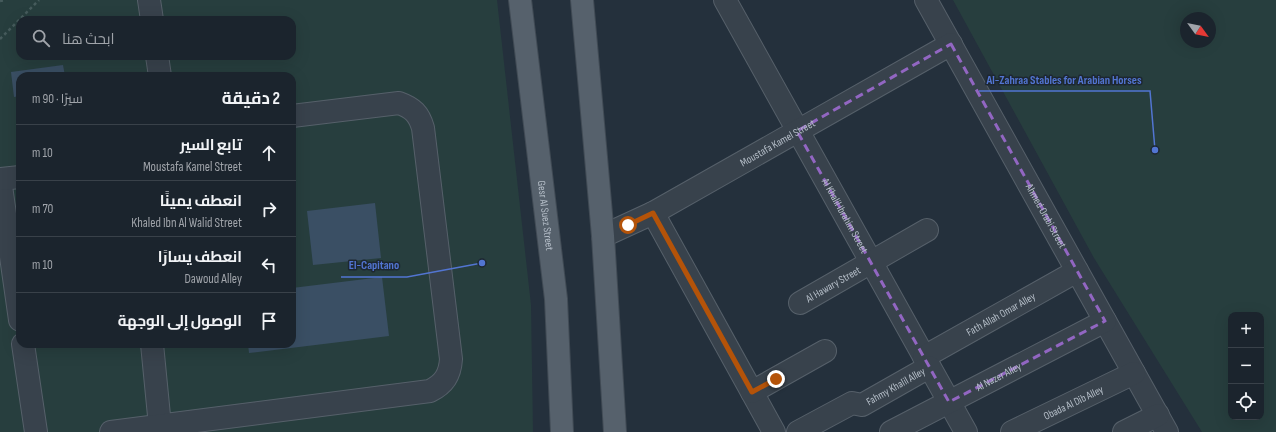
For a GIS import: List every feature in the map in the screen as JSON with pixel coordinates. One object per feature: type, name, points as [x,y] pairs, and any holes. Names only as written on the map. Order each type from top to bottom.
[{"type":"main road","name":"Gesr Al Suez Street","points":[[520,0],[556,299],[562,432]]},
{"type":"main road","points":[[582,0],[603,236],[615,432]]},
{"type":"street","points":[[149,0],[151,16]]},
{"type":"street","name":"Al Khalil Ibrahim Street","points":[[725,0],[966,432]]},
{"type":"street","name":"Ahmed Orabi Street","points":[[926,0],[1162,423]]},
{"type":"street","name":"Moustafa Kamel Street","points":[[603,236],[653,213],[950,44]]},
{"type":"street","points":[[158,60],[159,72]]},
{"type":"street","points":[[111,432],[430,392],[439,387],[446,379],[451,369],[451,359],[424,136],[420,116],[411,107],[399,103],[296,116]]},
{"type":"street","points":[[16,177],[0,179],[16,292]]},
{"type":"street","points":[[653,213],[774,432]]},
{"type":"street","name":"Al Hawary Street","points":[[800,303],[928,230]]},
{"type":"street","name":"Fath Allah Omar Alley","points":[[926,362],[1077,271]]},
{"type":"street","name":"Al Nazer Alley","points":[[891,432],[1105,321]]},
{"type":"street","points":[[24,348],[36,432]]},
{"type":"street","points":[[152,348],[160,426]]},
{"type":"street","points":[[752,392],[825,351]]},
{"type":"street","name":"Fahmy Khalil Alley","points":[[798,432],[852,403],[862,405],[926,362]]},
{"type":"street","name":"Obada Al Dib Alley","points":[[1012,432],[1134,373]]},
{"type":"street","points":[[1124,432],[1162,423]]},
{"type":"path","points":[[0,1],[6,0]]},
{"type":"path","points":[[23,16],[39,0]]},
{"type":"path","points":[[0,40],[16,24]]},
{"type":"highlighted area","points":[[951,44],[1105,321],[949,402],[797,131]]},
{"type":"green space","points":[[0,0],[497,0],[531,305],[533,432],[0,432]]},
{"type":"green space","points":[[953,0],[1276,0],[1276,432],[1202,432],[1094,258]]},
{"type":"water","points":[[63,65],[64,72],[16,72],[16,97],[14,97],[11,72]]},
{"type":"water","points":[[375,203],[381,258],[313,265],[307,211]]},
{"type":"water","points":[[382,277],[389,336],[296,347],[296,288]]},
{"type":"water","points":[[248,348],[290,348],[249,353]]},
{"type":"place","name":"Al-Zahraa Stables for Arabian Horses","points":[[1155,150]]},
{"type":"place","name":"El-Capitano","points":[[482,263]]},
{"type":"route","points":[[628,225],[653,213],[752,392],[776,379]]}]
